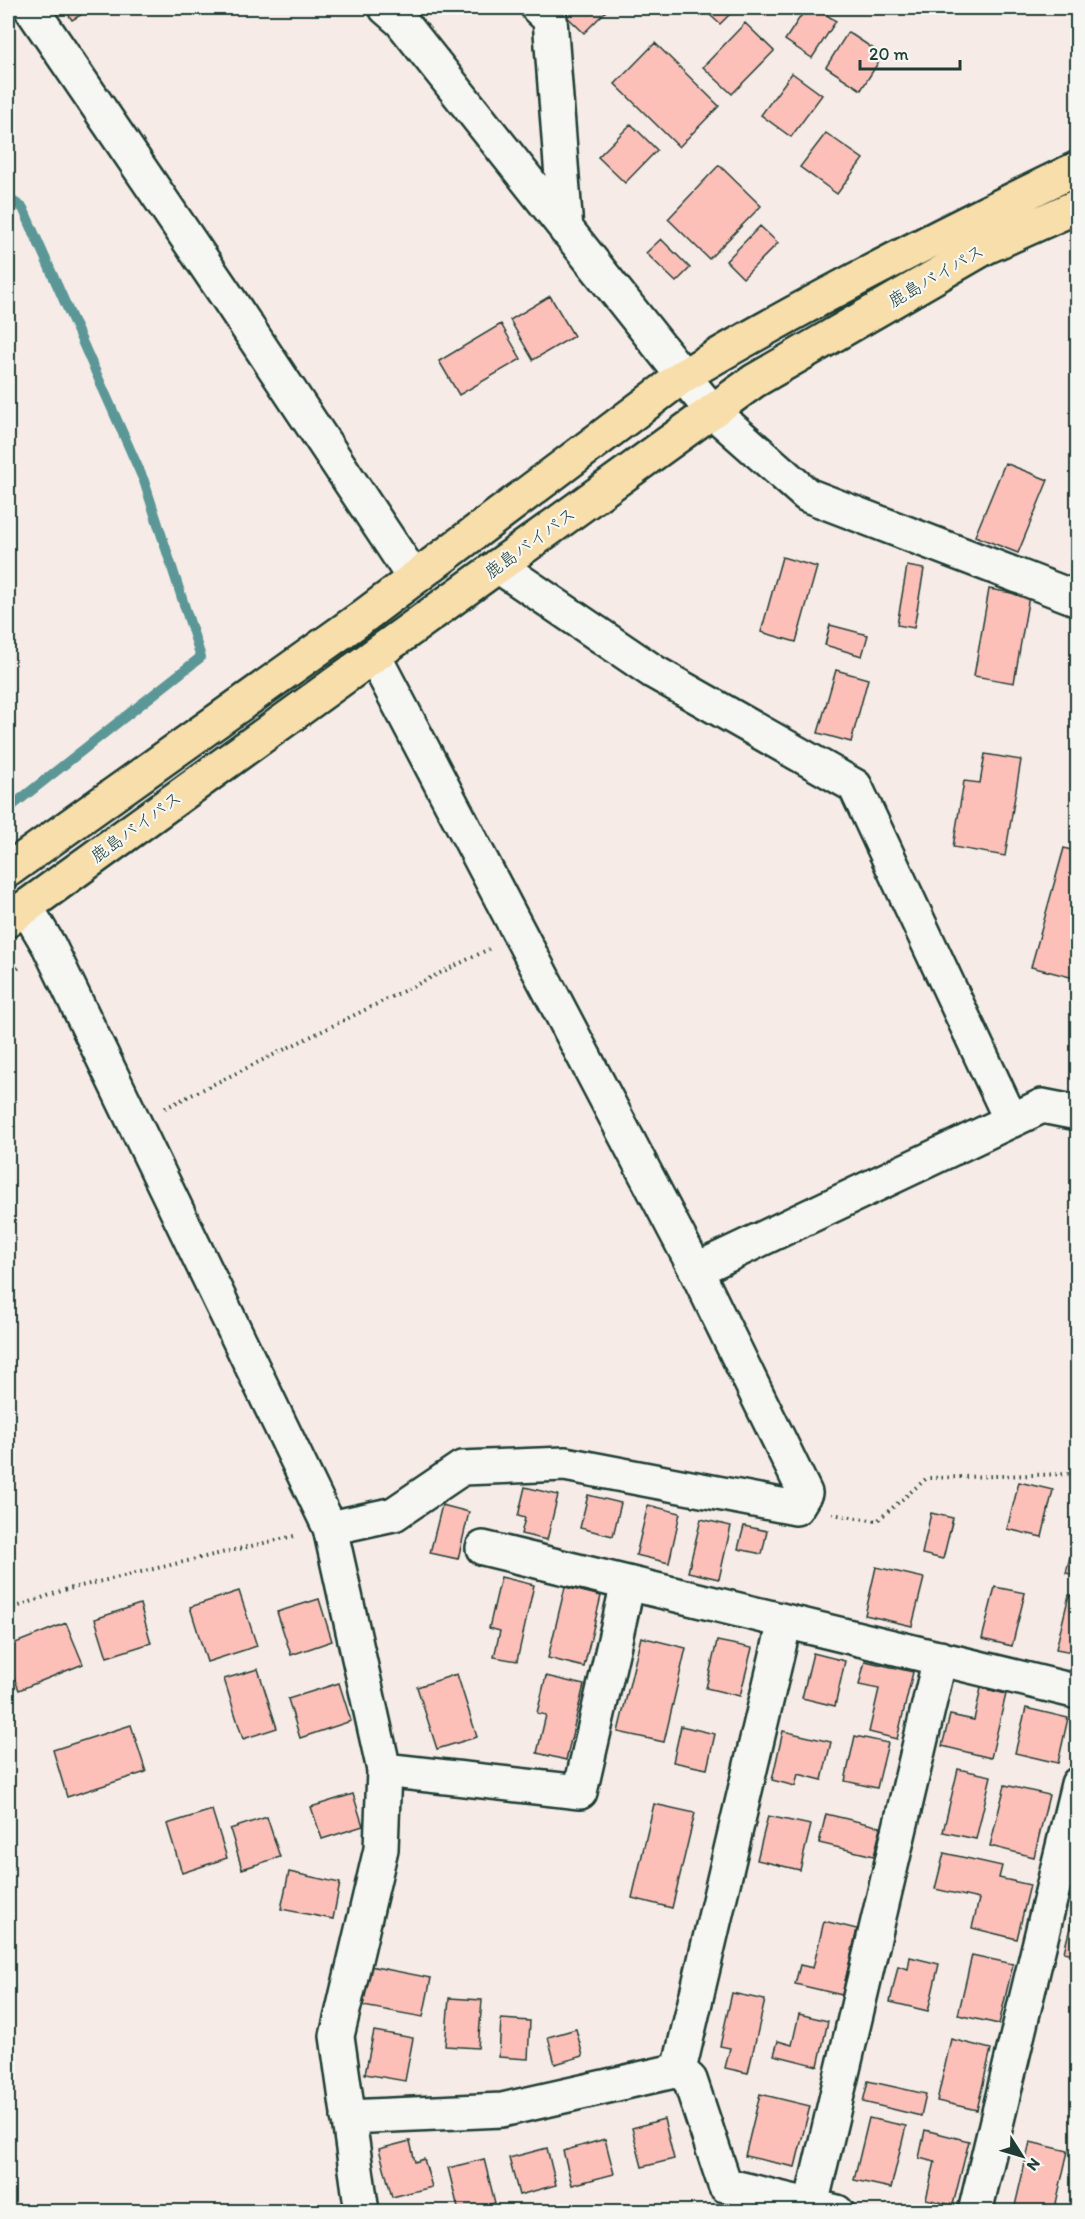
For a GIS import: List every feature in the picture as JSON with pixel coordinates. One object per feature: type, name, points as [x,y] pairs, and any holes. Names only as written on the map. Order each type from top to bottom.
[{"type":"highway","name":"鹿島バイパス","points":[[8,870],[414,578],[683,376],[733,346],[947,231],[1077,168]]},
{"type":"highway","name":"鹿島バイパス","points":[[16,913],[754,381],[986,247],[1077,206]]},
{"type":"street","points":[[31,8],[414,578]]},
{"type":"street","points":[[386,8],[401,21],[713,412],[807,495],[1077,599]]},
{"type":"street","points":[[538,8],[550,20],[566,230]]},
{"type":"street","points":[[498,566],[654,672],[855,786],[1011,1120]]},
{"type":"street","points":[[330,1528],[394,1514],[462,1468],[565,1464],[796,1508],[805,1493],[696,1270],[374,656]]},
{"type":"street","points":[[16,913],[49,946],[330,1528],[384,1770],[381,1849],[338,2036],[362,2211]]},
{"type":"street","points":[[696,1270],[1042,1106],[1077,1113]]},
{"type":"street","points":[[483,1548],[1077,1692]]},
{"type":"street","points":[[384,1770],[580,1792],[628,1583]]},
{"type":"street","points":[[679,2070],[785,1621]]},
{"type":"street","points":[[679,2070],[690,2080],[725,2185],[824,2208],[940,1658]]},
{"type":"street","points":[[975,2211],[1077,1784]]},
{"type":"street","points":[[348,2116],[502,2110],[679,2070]]},
{"type":"path","points":[[135,1123],[520,934]]},
{"type":"path","points":[[796,1508],[877,1521],[927,1478],[1068,1474],[1077,1478]]},
{"type":"path","points":[[8,1610],[64,1590],[330,1528]]},
{"type":"building","points":[[64,8],[93,8],[72,20]]},
{"type":"building","points":[[558,8],[609,8],[584,33]]},
{"type":"building","points":[[702,8],[736,8],[720,24]]},
{"type":"building","points":[[806,8],[816,8],[836,21],[812,58],[785,40]]},
{"type":"building","points":[[745,23],[774,51],[732,94],[703,67]]},
{"type":"building","points":[[848,32],[883,55],[861,90],[826,67]]},
{"type":"building","points":[[655,43],[719,106],[679,147],[615,84]]},
{"type":"building","points":[[792,73],[822,95],[791,137],[761,115]]},
{"type":"building","points":[[631,124],[657,150],[625,183],[598,157]]},
{"type":"building","points":[[826,133],[863,159],[837,194],[800,167]]},
{"type":"building","points":[[719,165],[761,206],[709,259],[668,219]]},
{"type":"building","points":[[760,226],[778,243],[743,278],[726,261]]},
{"type":"building","points":[[661,239],[690,268],[676,282],[646,253]]},
{"type":"building","points":[[550,296],[574,336],[533,360],[510,320]]},
{"type":"building","points":[[501,324],[521,359],[459,395],[439,361]]},
{"type":"building","points":[[1005,463],[1048,480],[1018,553],[975,536]]},
{"type":"building","points":[[782,557],[817,567],[796,642],[761,632]]},
{"type":"building","points":[[907,566],[924,569],[914,628],[897,625]]},
{"type":"building","points":[[989,589],[1029,596],[1014,683],[974,676]]},
{"type":"building","points":[[830,625],[868,635],[862,656],[825,645]]},
{"type":"building","points":[[836,670],[868,679],[851,742],[818,733]]},
{"type":"building","points":[[985,754],[1021,760],[1005,856],[953,847],[964,781],[980,783]]},
{"type":"building","points":[[1064,848],[1078,852],[1078,979],[1031,967]]},
{"type":"building","points":[[1019,1482],[1053,1490],[1042,1537],[1007,1529]]},
{"type":"building","points":[[525,1487],[558,1495],[547,1540],[521,1534],[525,1518],[518,1516]]},
{"type":"building","points":[[588,1495],[621,1503],[613,1536],[580,1528]]},
{"type":"building","points":[[442,1505],[469,1512],[458,1559],[430,1553]]},
{"type":"building","points":[[648,1505],[680,1513],[669,1563],[636,1555]]},
{"type":"building","points":[[931,1513],[953,1518],[943,1559],[922,1554]]},
{"type":"building","points":[[701,1519],[731,1526],[719,1579],[688,1572]]},
{"type":"building","points":[[1078,1524],[1078,1576],[1066,1573]]},
{"type":"building","points":[[744,1526],[767,1531],[762,1554],[738,1549]]},
{"type":"building","points":[[876,1567],[924,1578],[912,1626],[865,1615]]},
{"type":"building","points":[[501,1577],[534,1585],[517,1661],[494,1657],[500,1631],[489,1628]]},
{"type":"building","points":[[565,1587],[601,1596],[584,1667],[548,1658]]},
{"type":"building","points":[[995,1587],[1025,1593],[1012,1646],[982,1639]]},
{"type":"building","points":[[239,1591],[257,1646],[207,1662],[190,1607]]},
{"type":"building","points":[[1069,1595],[1078,1596],[1078,1653],[1056,1649]]},
{"type":"building","points":[[319,1599],[332,1641],[291,1655],[277,1612]]},
{"type":"building","points":[[140,1604],[151,1643],[107,1657],[95,1619]]},
{"type":"building","points":[[66,1623],[83,1664],[19,1690],[8,1663],[8,1646]]},
{"type":"building","points":[[641,1637],[686,1648],[664,1742],[618,1732]]},
{"type":"building","points":[[717,1641],[752,1648],[740,1696],[706,1688]]},
{"type":"building","points":[[813,1653],[845,1661],[835,1706],[802,1698]]},
{"type":"building","points":[[865,1661],[913,1672],[897,1739],[869,1732],[879,1689],[859,1685]]},
{"type":"building","points":[[258,1669],[277,1728],[243,1739],[224,1679]]},
{"type":"building","points":[[457,1674],[477,1737],[437,1749],[417,1687]]},
{"type":"building","points":[[546,1676],[584,1685],[566,1760],[537,1753],[546,1715],[537,1713]]},
{"type":"building","points":[[339,1683],[351,1721],[300,1738],[288,1699]]},
{"type":"building","points":[[981,1688],[1006,1694],[991,1758],[942,1746],[950,1715],[974,1720]]},
{"type":"building","points":[[1026,1708],[1068,1718],[1058,1763],[1015,1753]]},
{"type":"building","points":[[131,1725],[146,1772],[67,1797],[53,1750]]},
{"type":"building","points":[[681,1726],[715,1734],[707,1769],[673,1762]]},
{"type":"building","points":[[783,1731],[831,1742],[822,1780],[798,1774],[795,1786],[772,1780]]},
{"type":"building","points":[[855,1736],[888,1743],[877,1788],[845,1781]]},
{"type":"building","points":[[958,1769],[991,1776],[976,1839],[943,1832]]},
{"type":"building","points":[[1005,1785],[1049,1795],[1034,1857],[990,1846]]},
{"type":"building","points":[[353,1794],[363,1826],[322,1839],[311,1807]]},
{"type":"building","points":[[654,1804],[695,1813],[672,1908],[632,1898]]},
{"type":"building","points":[[212,1810],[227,1858],[182,1873],[167,1824]]},
{"type":"building","points":[[826,1814],[881,1827],[874,1856],[819,1843]]},
{"type":"building","points":[[768,1816],[811,1825],[800,1870],[757,1860]]},
{"type":"building","points":[[267,1817],[280,1857],[242,1869],[230,1829]]},
{"type":"building","points":[[944,1853],[1002,1866],[999,1878],[1030,1885],[1017,1939],[972,1928],[979,1899],[935,1889]]},
{"type":"building","points":[[289,1872],[340,1883],[333,1919],[281,1909]]},
{"type":"building","points":[[1078,1894],[1078,1955],[1064,1952]]},
{"type":"building","points":[[824,1921],[857,1929],[842,1995],[795,1984],[800,1965],[813,1968]]},
{"type":"building","points":[[972,1955],[1013,1964],[999,2024],[958,2015]]},
{"type":"building","points":[[910,1957],[939,1964],[928,2011],[890,2002],[898,1966],[908,1969]]},
{"type":"building","points":[[370,1966],[431,1978],[423,2017],[363,2006]]},
{"type":"building","points":[[732,1993],[765,2000],[748,2073],[725,2068],[730,2048],[720,2046]]},
{"type":"building","points":[[449,1998],[482,2000],[478,2048],[445,2046]]},
{"type":"building","points":[[799,2014],[828,2021],[818,2066],[774,2055],[778,2041],[792,2045]]},
{"type":"building","points":[[501,2019],[530,2021],[528,2059],[499,2057]]},
{"type":"building","points":[[576,2029],[583,2056],[555,2064],[548,2037]]},
{"type":"building","points":[[374,2031],[413,2038],[405,2081],[365,2074]]},
{"type":"building","points":[[951,2039],[991,2049],[977,2110],[937,2101]]},
{"type":"building","points":[[868,2081],[926,2094],[921,2116],[863,2102]]},
{"type":"building","points":[[760,2094],[810,2106],[795,2167],[745,2156]]},
{"type":"building","points":[[869,2118],[906,2126],[891,2188],[854,2180]]},
{"type":"building","points":[[664,2119],[674,2159],[642,2167],[632,2128]]},
{"type":"building","points":[[925,2130],[969,2141],[953,2205],[926,2199],[935,2162],[919,2158]]},
{"type":"building","points":[[605,2139],[614,2174],[572,2185],[563,2151]]},
{"type":"building","points":[[410,2141],[415,2162],[424,2159],[432,2187],[392,2197],[379,2149]]},
{"type":"building","points":[[1030,2142],[1068,2151],[1054,2212],[1014,2210]]},
{"type":"building","points":[[547,2148],[556,2185],[519,2195],[509,2158]]},
{"type":"building","points":[[484,2159],[495,2203],[459,2212],[448,2168]]},
{"type":"building","points":[[1074,2195],[1078,2195],[1078,2212],[1070,2212]]},
{"type":"waterway","points":[[8,198],[23,208],[144,481],[201,657],[8,809]]}]
